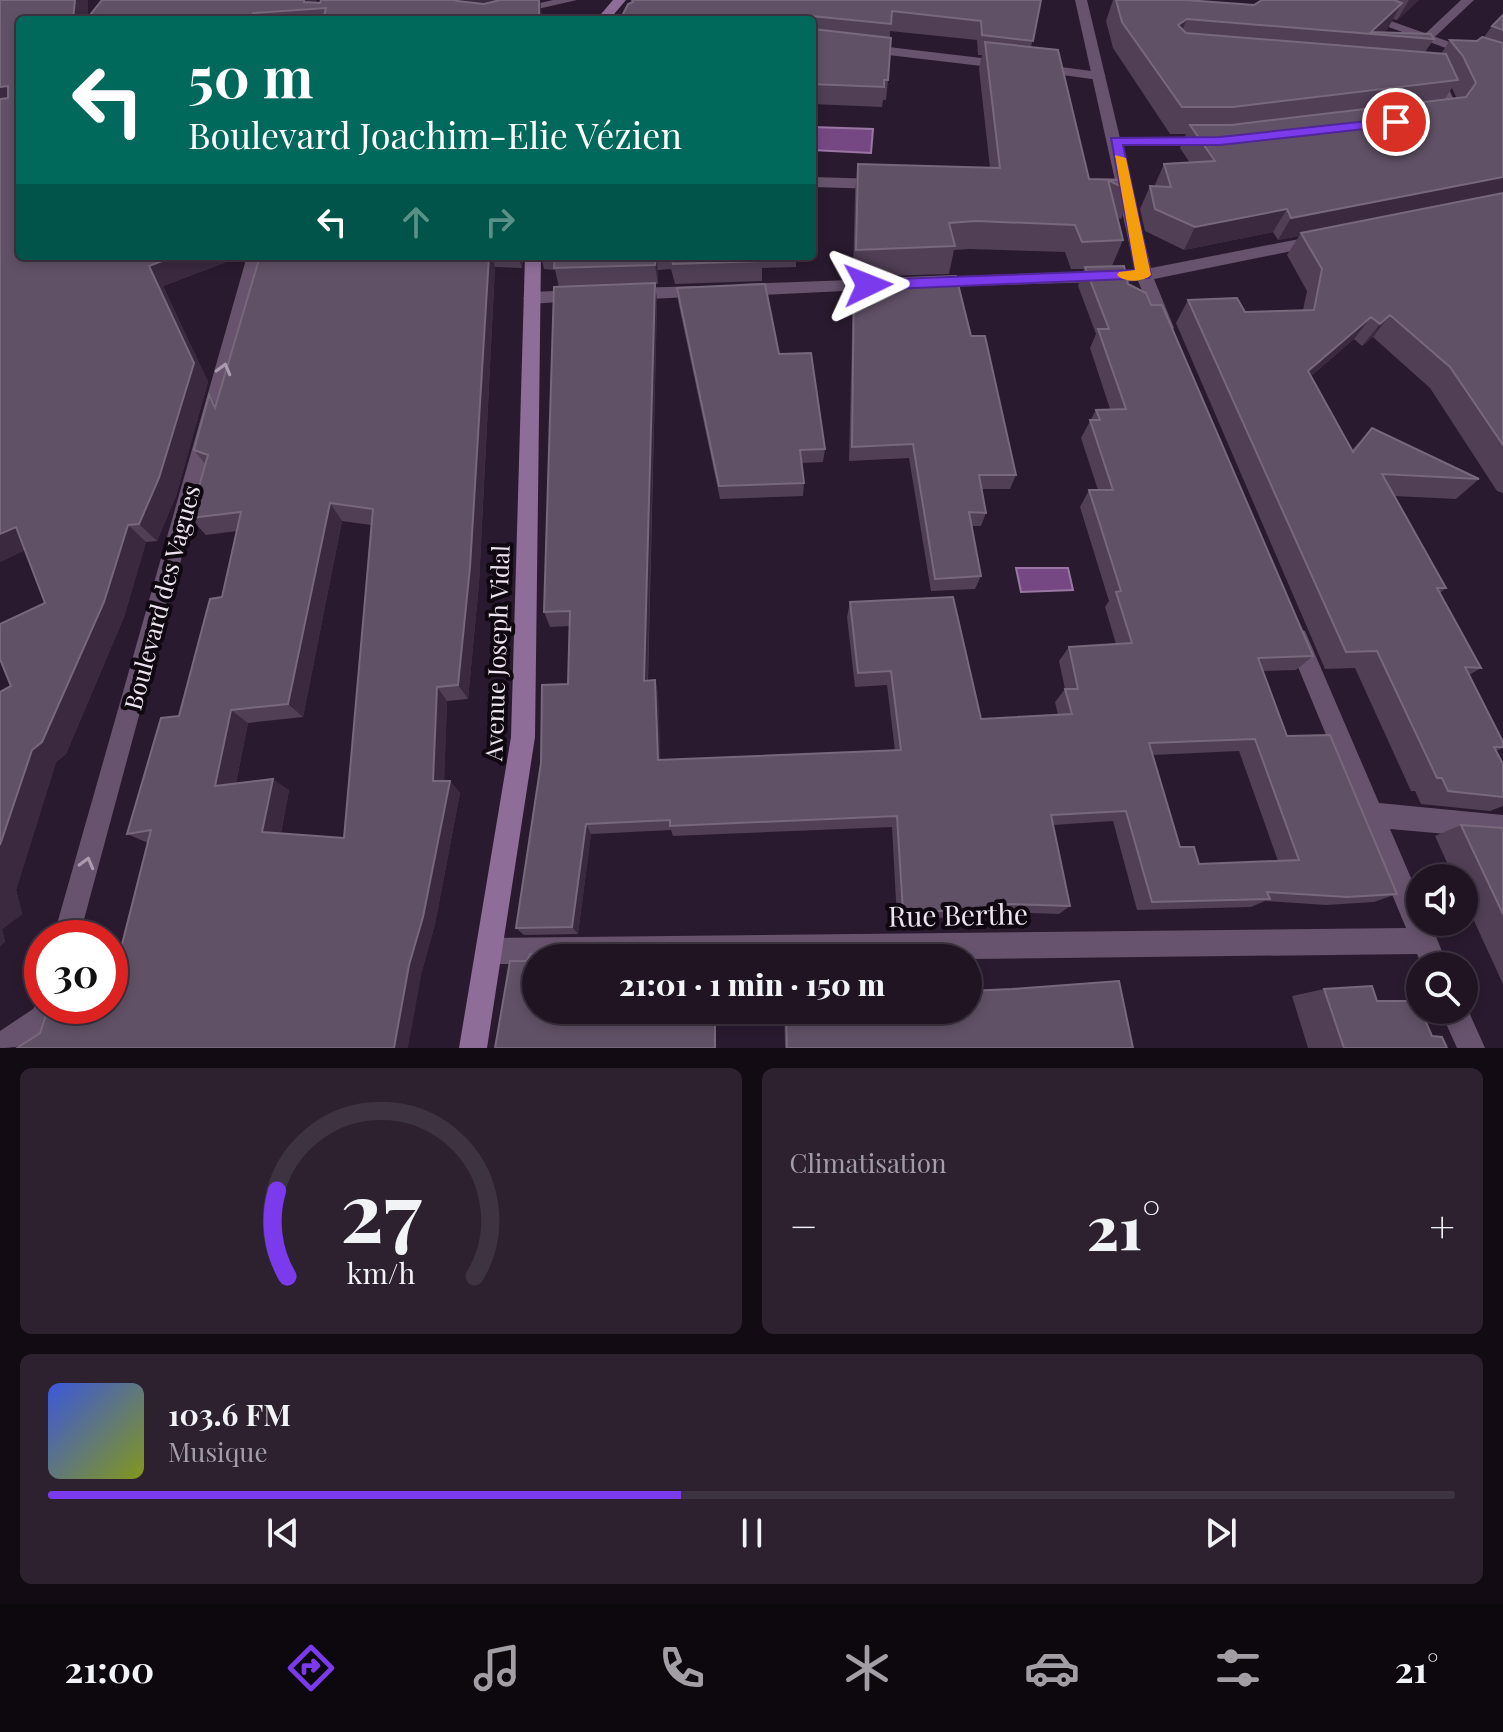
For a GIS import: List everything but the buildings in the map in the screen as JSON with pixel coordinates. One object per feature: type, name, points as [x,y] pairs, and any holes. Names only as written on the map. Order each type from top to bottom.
[{"type":"street","points":[[606,16],[620,0]]},
{"type":"street","points":[[1081,0],[1116,141],[1144,275],[1175,348]]},
{"type":"street","points":[[1321,0],[1503,65]]},
{"type":"street","points":[[1420,118],[1445,114],[1450,107],[1425,73],[1415,49],[1468,0]]},
{"type":"street","points":[[491,16],[565,1]]},
{"type":"street","points":[[816,42],[1099,76]]},
{"type":"street","points":[[1116,141],[1220,141]]},
{"type":"street","points":[[816,182],[891,185]]},
{"type":"street","points":[[531,298],[1144,275],[1331,238]]},
{"type":"street","name":"Boulevard des Vagues","points":[[71,920],[254,260]]},
{"type":"street","name":"Avenue Joseph Vidal","points":[[473,1048],[523,737],[533,260]]},
{"type":"street","points":[[1292,625],[1429,952]]},
{"type":"street","points":[[1372,815],[1503,827]]},
{"type":"street","name":"Rue Berthe","points":[[491,951],[1406,954]]},
{"type":"street","points":[[0,1047],[35,1024]]},
{"type":"street","points":[[1460,1024],[1471,1048]]},
{"type":"shaded area","points":[[816,127],[873,129],[871,153],[816,150]]},
{"type":"shaded area","points":[[1016,568],[1068,568],[1073,590],[1021,592]]},
{"type":"slow traffic","points":[[1119,158],[1144,275],[1124,275]]},
{"type":"route","points":[[868,285],[1144,275],[1116,141],[1220,141],[1396,122]]}]
